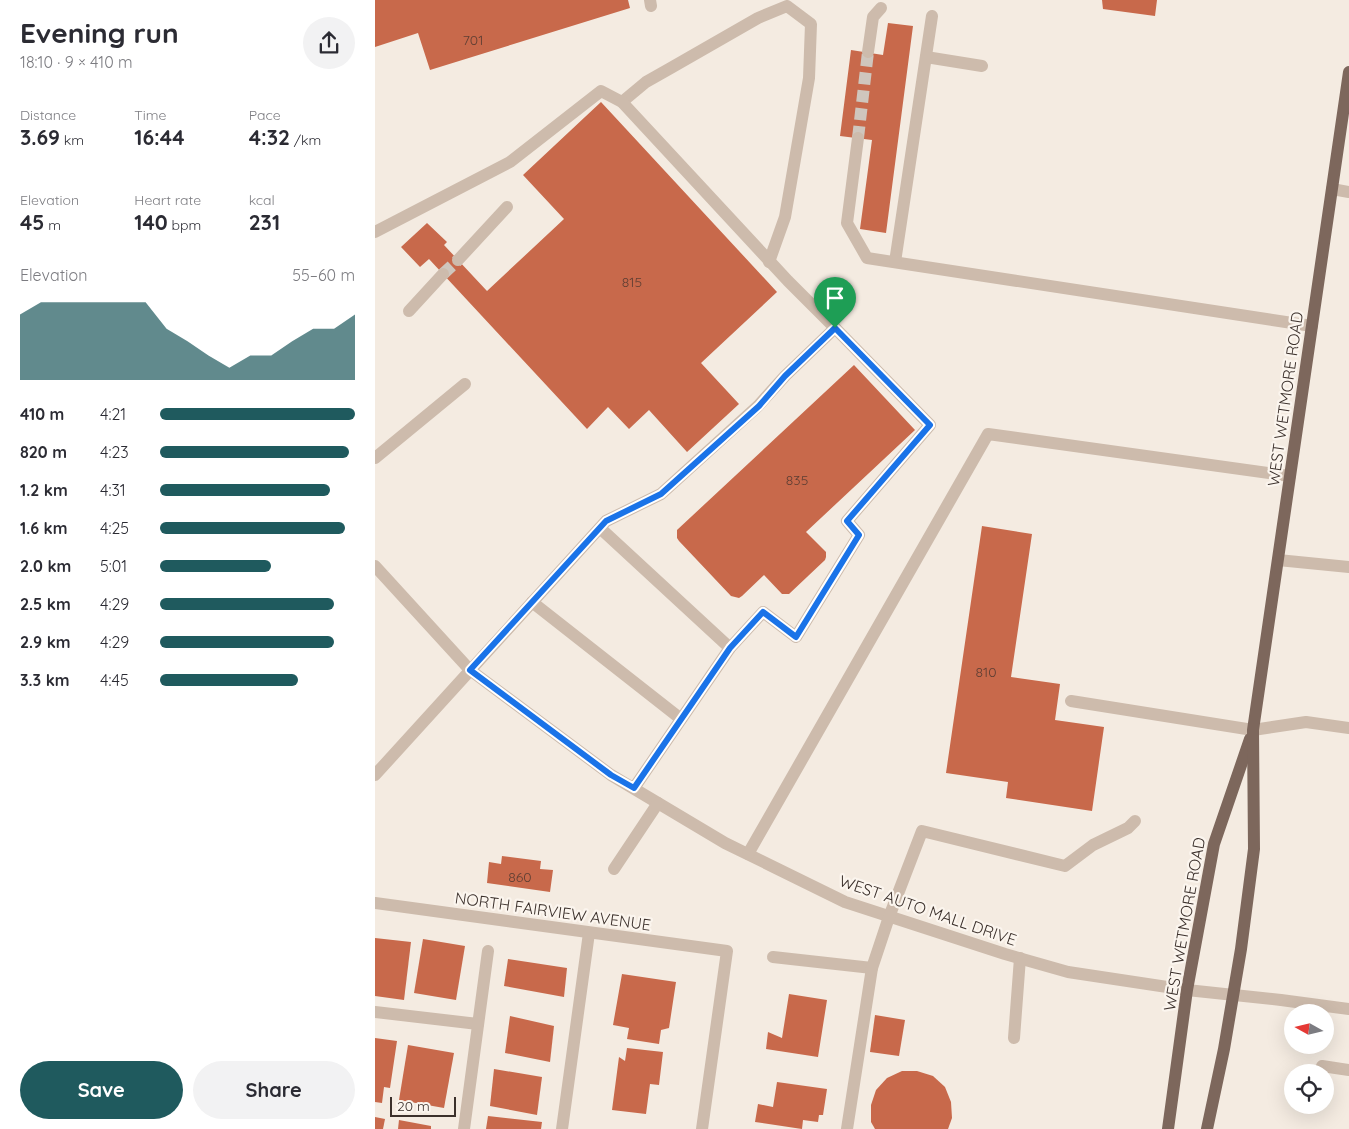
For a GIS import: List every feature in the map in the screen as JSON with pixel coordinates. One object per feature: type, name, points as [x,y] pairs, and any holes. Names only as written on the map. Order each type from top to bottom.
[{"type":"main road","name":"WEST WETMORE ROAD","points":[[1207,1129],[1224,1049],[1241,949],[1254,849],[1253,730],[1349,72]]},
{"type":"main road","name":"WEST WETMORE ROAD","points":[[1168,1129],[1187,990],[1214,844],[1253,730]]},
{"type":"street","points":[[622,102],[646,82],[758,18],[787,6],[811,24],[809,78],[785,218],[769,262]]},
{"type":"street","points":[[869,52],[873,17],[881,8]]},
{"type":"street","points":[[895,262],[932,16]]},
{"type":"street","points":[[926,57],[982,66]]},
{"type":"street","points":[[375,232],[510,162],[601,91],[622,102],[769,262],[930,425],[847,521],[859,535],[796,637],[763,612],[730,648],[634,788]]},
{"type":"street","points":[[858,138],[847,223],[867,258],[1312,326]]},
{"type":"street","points":[[1332,189],[1349,192]]},
{"type":"street","points":[[458,260],[507,207]]},
{"type":"street","points":[[409,311],[443,274]]},
{"type":"street","points":[[375,775],[606,521],[661,494],[759,406],[785,376],[835,328]]},
{"type":"street","points":[[375,458],[465,384]]},
{"type":"street","points":[[748,854],[988,434],[1290,476]]},
{"type":"street","points":[[600,528],[730,648]]},
{"type":"street","points":[[1277,560],[1349,566]]},
{"type":"street","name":"WEST AUTO MALL DRIVE","points":[[376,569],[470,670],[611,775],[725,843],[845,902],[889,917],[1068,972],[1187,990]]},
{"type":"street","points":[[532,602],[681,718]]},
{"type":"street","points":[[1071,701],[1253,730],[1306,722],[1349,728]]},
{"type":"street","points":[[614,869],[658,803]]},
{"type":"street","points":[[847,1129],[872,968],[889,917],[923,831],[1065,866],[1093,845],[1129,828],[1135,822]]},
{"type":"street","name":"NORTH FAIRVIEW AVENUE","points":[[375,903],[727,951],[701,1129]]},
{"type":"street","points":[[562,1129],[589,933]]},
{"type":"street","points":[[464,1129],[488,951]]},
{"type":"street","points":[[773,957],[872,968]]},
{"type":"street","points":[[1014,1038],[1020,958]]},
{"type":"street","points":[[1187,990],[1349,1009]]},
{"type":"street","points":[[375,1012],[478,1024]]},
{"type":"street","points":[[1334,1068],[1349,1070]]},
{"type":"building","points":[[375,0],[628,0],[630,8],[430,70],[418,33],[375,47]]},
{"type":"building","points":[[1102,0],[1157,0],[1155,16],[1103,9]]},
{"type":"building","points":[[888,23],[913,26],[886,233],[860,229],[872,140],[840,136],[851,50],[883,55]]},
{"type":"building","points":[[601,102],[777,292],[701,363],[739,404],[687,452],[649,410],[629,429],[608,407],[587,429],[429,259],[420,267],[401,247],[427,223],[447,242],[444,245],[487,291],[564,219],[523,175]]},
{"type":"building","points":[[854,365],[915,430],[806,532],[826,552],[826,557],[789,594],[782,594],[764,575],[739,598],[731,596],[679,541],[677,530]]},
{"type":"building","points":[[982,526],[1032,534],[1011,677],[1060,684],[1055,720],[1104,727],[1092,811],[1006,798],[1008,782],[946,773]]},
{"type":"building","points":[[502,856],[541,861],[540,869],[553,870],[550,892],[487,883],[489,862],[501,864]]},
{"type":"building","points":[[375,938],[411,942],[404,1000],[375,996]]},
{"type":"building","points":[[423,939],[465,946],[456,1000],[414,993]]},
{"type":"building","points":[[508,959],[567,968],[564,997],[504,986]]},
{"type":"building","points":[[622,974],[676,982],[669,1028],[661,1030],[659,1044],[627,1039],[629,1028],[613,1025]]},
{"type":"building","points":[[789,994],[827,1000],[818,1057],[766,1049],[768,1032],[782,1038]]},
{"type":"building","points":[[875,1015],[905,1020],[899,1056],[870,1052]]},
{"type":"building","points":[[510,1016],[554,1026],[550,1062],[505,1053]]},
{"type":"building","points":[[375,1038],[397,1041],[390,1088],[384,1087],[382,1103],[375,1102]]},
{"type":"building","points":[[408,1045],[454,1053],[444,1108],[399,1100]]},
{"type":"building","points":[[627,1048],[663,1052],[659,1085],[650,1084],[646,1114],[612,1110],[619,1057],[625,1061]]},
{"type":"building","points":[[494,1069],[542,1077],[537,1115],[490,1106]]},
{"type":"building","points":[[902,1071],[917,1071],[933,1076],[945,1087],[951,1102],[952,1118],[948,1129],[875,1129],[871,1122],[871,1105],[876,1090],[887,1078]]},
{"type":"building","points":[[777,1082],[827,1089],[823,1115],[819,1115],[818,1122],[803,1120],[802,1129],[755,1122],[758,1104],[773,1107]]},
{"type":"building","points":[[488,1116],[542,1122],[541,1129],[486,1129]]},
{"type":"building","points":[[375,1117],[385,1119],[383,1129],[375,1129]]},
{"type":"building","points":[[399,1120],[431,1126],[431,1129],[398,1129]]},
{"type":"tunnel","points":[[858,138],[868,52]]},
{"type":"tunnel","points":[[443,274],[458,260]]},
{"type":"route","points":[[835,328],[930,425],[847,521],[859,535],[796,637],[763,612],[730,648],[634,788],[611,775],[470,670],[606,521],[661,494],[759,406],[785,376],[835,328]]}]
